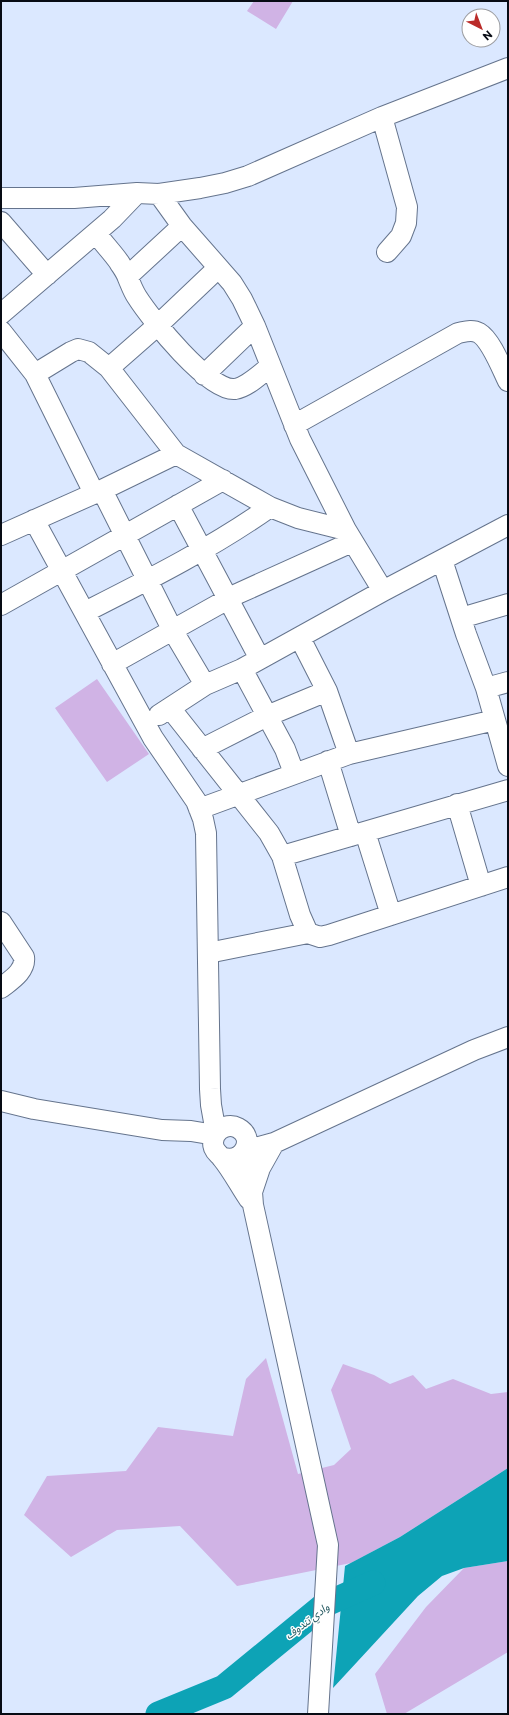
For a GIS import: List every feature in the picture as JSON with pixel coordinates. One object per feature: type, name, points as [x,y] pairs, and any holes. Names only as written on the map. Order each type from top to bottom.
[{"type":"street","points":[[1,198],[74,198],[138,193],[159,194],[224,183],[248,176],[382,117],[508,68]]},
{"type":"street","points":[[382,117],[408,207],[406,223],[401,236],[387,252]]},
{"type":"street","points":[[1,314],[112,219],[138,193]]},
{"type":"street","points":[[159,194],[182,226],[232,283],[242,299],[255,326],[300,439],[349,536],[383,591]]},
{"type":"street","points":[[1,222],[47,275]]},
{"type":"street","points":[[128,276],[182,226]]},
{"type":"street","points":[[96,233],[128,276],[132,289],[158,325],[204,375],[219,386],[235,389],[242,387],[271,366]]},
{"type":"street","points":[[109,368],[158,325],[218,268]]},
{"type":"street","points":[[204,375],[255,326]]},
{"type":"street","points":[[294,425],[458,333],[467,331],[478,333],[485,339],[508,381]]},
{"type":"street","points":[[4,339],[35,374],[98,492],[124,535],[173,631],[205,685]]},
{"type":"street","points":[[35,374],[78,349],[89,352],[109,368],[176,454],[270,507],[349,536]]},
{"type":"street","points":[[1,535],[98,492],[176,454]]},
{"type":"street","points":[[1,605],[223,480]]},
{"type":"street","points":[[178,505],[260,659]]},
{"type":"street","points":[[85,612],[202,551],[240,528],[270,507]]},
{"type":"street","points":[[34,520],[153,738],[196,801],[199,809],[206,833],[210,1090],[224,1139],[253,1198]]},
{"type":"street","points":[[145,723],[205,685],[242,669],[383,591],[508,525]]},
{"type":"street","points":[[112,664],[173,631],[227,599],[349,536]]},
{"type":"street","points":[[442,560],[486,688],[508,766]]},
{"type":"street","points":[[461,618],[508,604]]},
{"type":"street","points":[[300,638],[327,691],[349,754]]},
{"type":"street","points":[[242,669],[285,749],[294,773]]},
{"type":"street","points":[[486,688],[508,682]]},
{"type":"street","points":[[202,749],[268,716],[327,691]]},
{"type":"street","points":[[170,708],[269,833],[282,856],[300,914],[308,932]]},
{"type":"street","points":[[199,809],[349,754],[496,720]]},
{"type":"street","points":[[328,762],[390,915]]},
{"type":"street","points":[[282,856],[508,790]]},
{"type":"street","points":[[457,804],[481,886]]},
{"type":"street","points":[[208,954],[308,932],[320,937],[329,935],[508,877]]},
{"type":"street","points":[[1,922],[24,957],[24,963],[20,972],[1,988]]},
{"type":"street","points":[[243,1153],[283,1139],[474,1050],[508,1037]]},
{"type":"street","points":[[1,1100],[34,1109],[162,1130],[192,1130],[224,1139],[283,1139]]},
{"type":"street","points":[[224,1139],[246,1138],[246,1147],[243,1153],[328,1545],[318,1714]]},
{"type":"street","points":[[253,1198],[260,1168],[283,1139]]},
{"type":"shaded area","points":[[254,1],[293,1],[276,29],[247,11]]},
{"type":"shaded area","points":[[97,679],[149,754],[107,782],[55,708]]},
{"type":"shaded area","points":[[266,1358],[298,1474],[334,1465],[351,1449],[331,1390],[343,1364],[374,1375],[390,1384],[413,1375],[426,1389],[453,1379],[491,1394],[508,1392],[508,1468],[400,1537],[351,1563],[237,1586],[180,1526],[117,1530],[71,1557],[24,1515],[47,1476],[126,1471],[158,1427],[233,1436],[246,1379]]},
{"type":"shaded area","points":[[508,1561],[508,1652],[404,1714],[387,1714],[375,1674],[426,1607],[464,1568]]},
{"type":"water","points":[[508,1468],[508,1561],[464,1568],[442,1576],[418,1596],[333,1688],[345,1566],[400,1537]]},
{"type":"waterway","name":"وادي تندوف","points":[[158,1714],[224,1687],[324,1605],[373,1583]]}]
